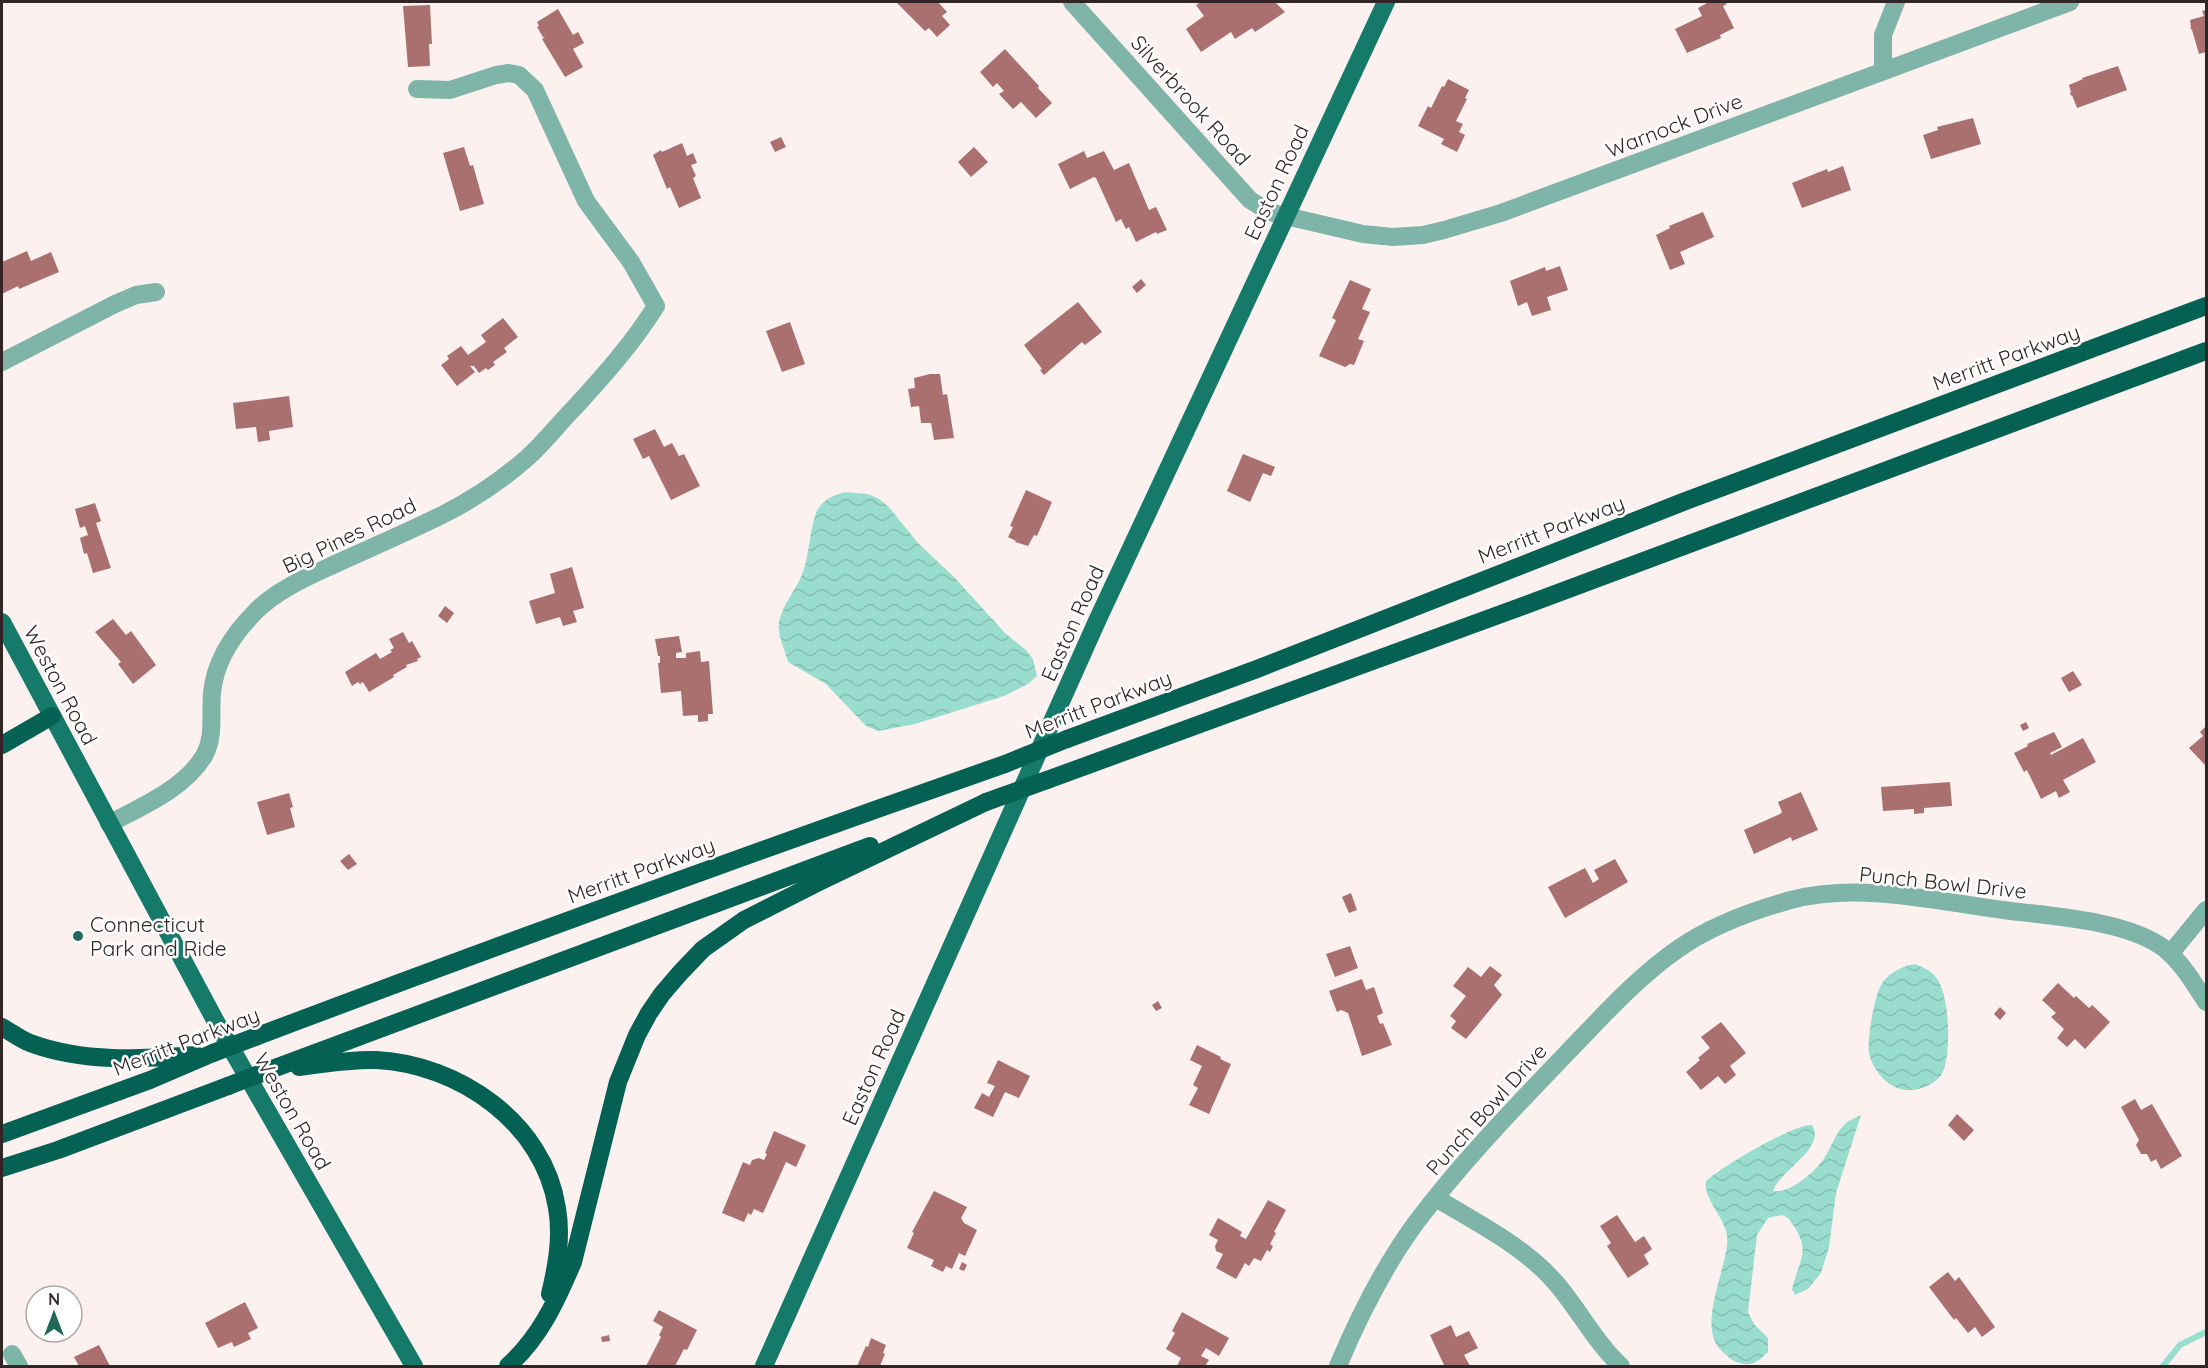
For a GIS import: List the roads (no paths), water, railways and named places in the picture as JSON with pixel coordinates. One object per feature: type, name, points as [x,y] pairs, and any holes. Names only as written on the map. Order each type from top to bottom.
[{"type":"highway","name":"Merritt Parkway","points":[[2,1134],[150,1080],[213,1053],[422,974],[791,839],[1005,764],[1257,669],[1683,502],[2206,306]]},
{"type":"highway","points":[[2,1168],[58,1150],[986,802],[1535,602],[2206,351]]},
{"type":"highway","points":[[2,745],[52,716]]},
{"type":"highway","points":[[508,1366],[526,1349],[544,1322],[573,1262],[618,1082],[637,1035],[662,994],[703,950],[744,920],[986,802]]},
{"type":"highway","points":[[2,1027],[29,1042],[87,1057],[153,1058],[213,1053]]},
{"type":"highway","points":[[267,1071],[347,1061],[376,1060],[419,1067],[436,1072],[470,1088],[516,1124],[531,1143],[549,1173],[557,1207],[559,1248],[544,1322]]},
{"type":"main road","name":"Easton Road","points":[[764,1366],[1097,621],[1386,2]]},
{"type":"main road","name":"Weston Road","points":[[2,622],[109,824],[273,1124],[414,1366]]},
{"type":"street","name":"Silverbrook Road","points":[[1072,2],[1250,200],[1269,212],[1285,216]]},
{"type":"street","points":[[1883,69],[1883,35],[1896,2]]},
{"type":"street","name":"Warnock Drive","points":[[1285,216],[1377,236],[1407,237],[1443,230],[1501,213],[1883,69],[2070,2]]},
{"type":"street","name":"Big Pines Road","points":[[109,824],[163,795],[187,775],[203,757],[209,744],[212,694],[220,658],[237,631],[258,609],[274,596],[310,576],[453,509],[478,495],[511,471],[529,456],[613,365],[641,331],[656,306],[631,262],[586,201],[535,90],[519,75],[509,73],[496,75],[450,90],[417,89]]},
{"type":"street","points":[[2,362],[115,304],[135,295],[156,292]]},
{"type":"street","name":"Punch Bowl Drive","points":[[1338,1366],[1378,1282],[1414,1225],[1502,1120],[1640,981],[1684,945],[1739,917],[1793,899],[1833,894],[1877,895],[2056,917],[2112,927],[2155,942],[2183,967],[2206,1002]]},
{"type":"street","points":[[2170,954],[2206,910]]},
{"type":"street","points":[[1436,1198],[1525,1254],[1555,1282],[1598,1342],[1621,1366]]},
{"type":"water","points":[[845,492],[868,494],[888,506],[918,543],[954,577],[1006,634],[1025,649],[1033,659],[1037,676],[1028,684],[1004,696],[915,724],[878,731],[866,726],[826,684],[788,662],[779,632],[781,615],[803,572],[818,509],[830,498]]},
{"type":"water","points":[[1915,964],[1931,972],[1940,984],[1948,1021],[1948,1048],[1944,1069],[1938,1079],[1923,1088],[1906,1090],[1893,1086],[1877,1071],[1869,1053],[1869,1038],[1881,985],[1895,971]]},
{"type":"water","points":[[1861,1115],[1836,1193],[1829,1247],[1821,1273],[1808,1289],[1795,1295],[1792,1289],[1801,1261],[1802,1246],[1796,1229],[1788,1218],[1782,1215],[1768,1218],[1757,1235],[1748,1312],[1754,1324],[1768,1338],[1768,1352],[1752,1363],[1734,1361],[1716,1343],[1712,1329],[1712,1314],[1727,1236],[1708,1195],[1706,1181],[1741,1157],[1774,1139],[1790,1131],[1812,1125],[1815,1134],[1808,1151],[1777,1183],[1773,1191],[1787,1189],[1801,1182],[1813,1171],[1826,1156],[1841,1128],[1848,1121]]},
{"type":"waterway","points":[[2163,1366],[2180,1345],[2206,1332]]},
{"type":"place","name":"Connecticut Park and Ride","points":[[78,936]]}]
